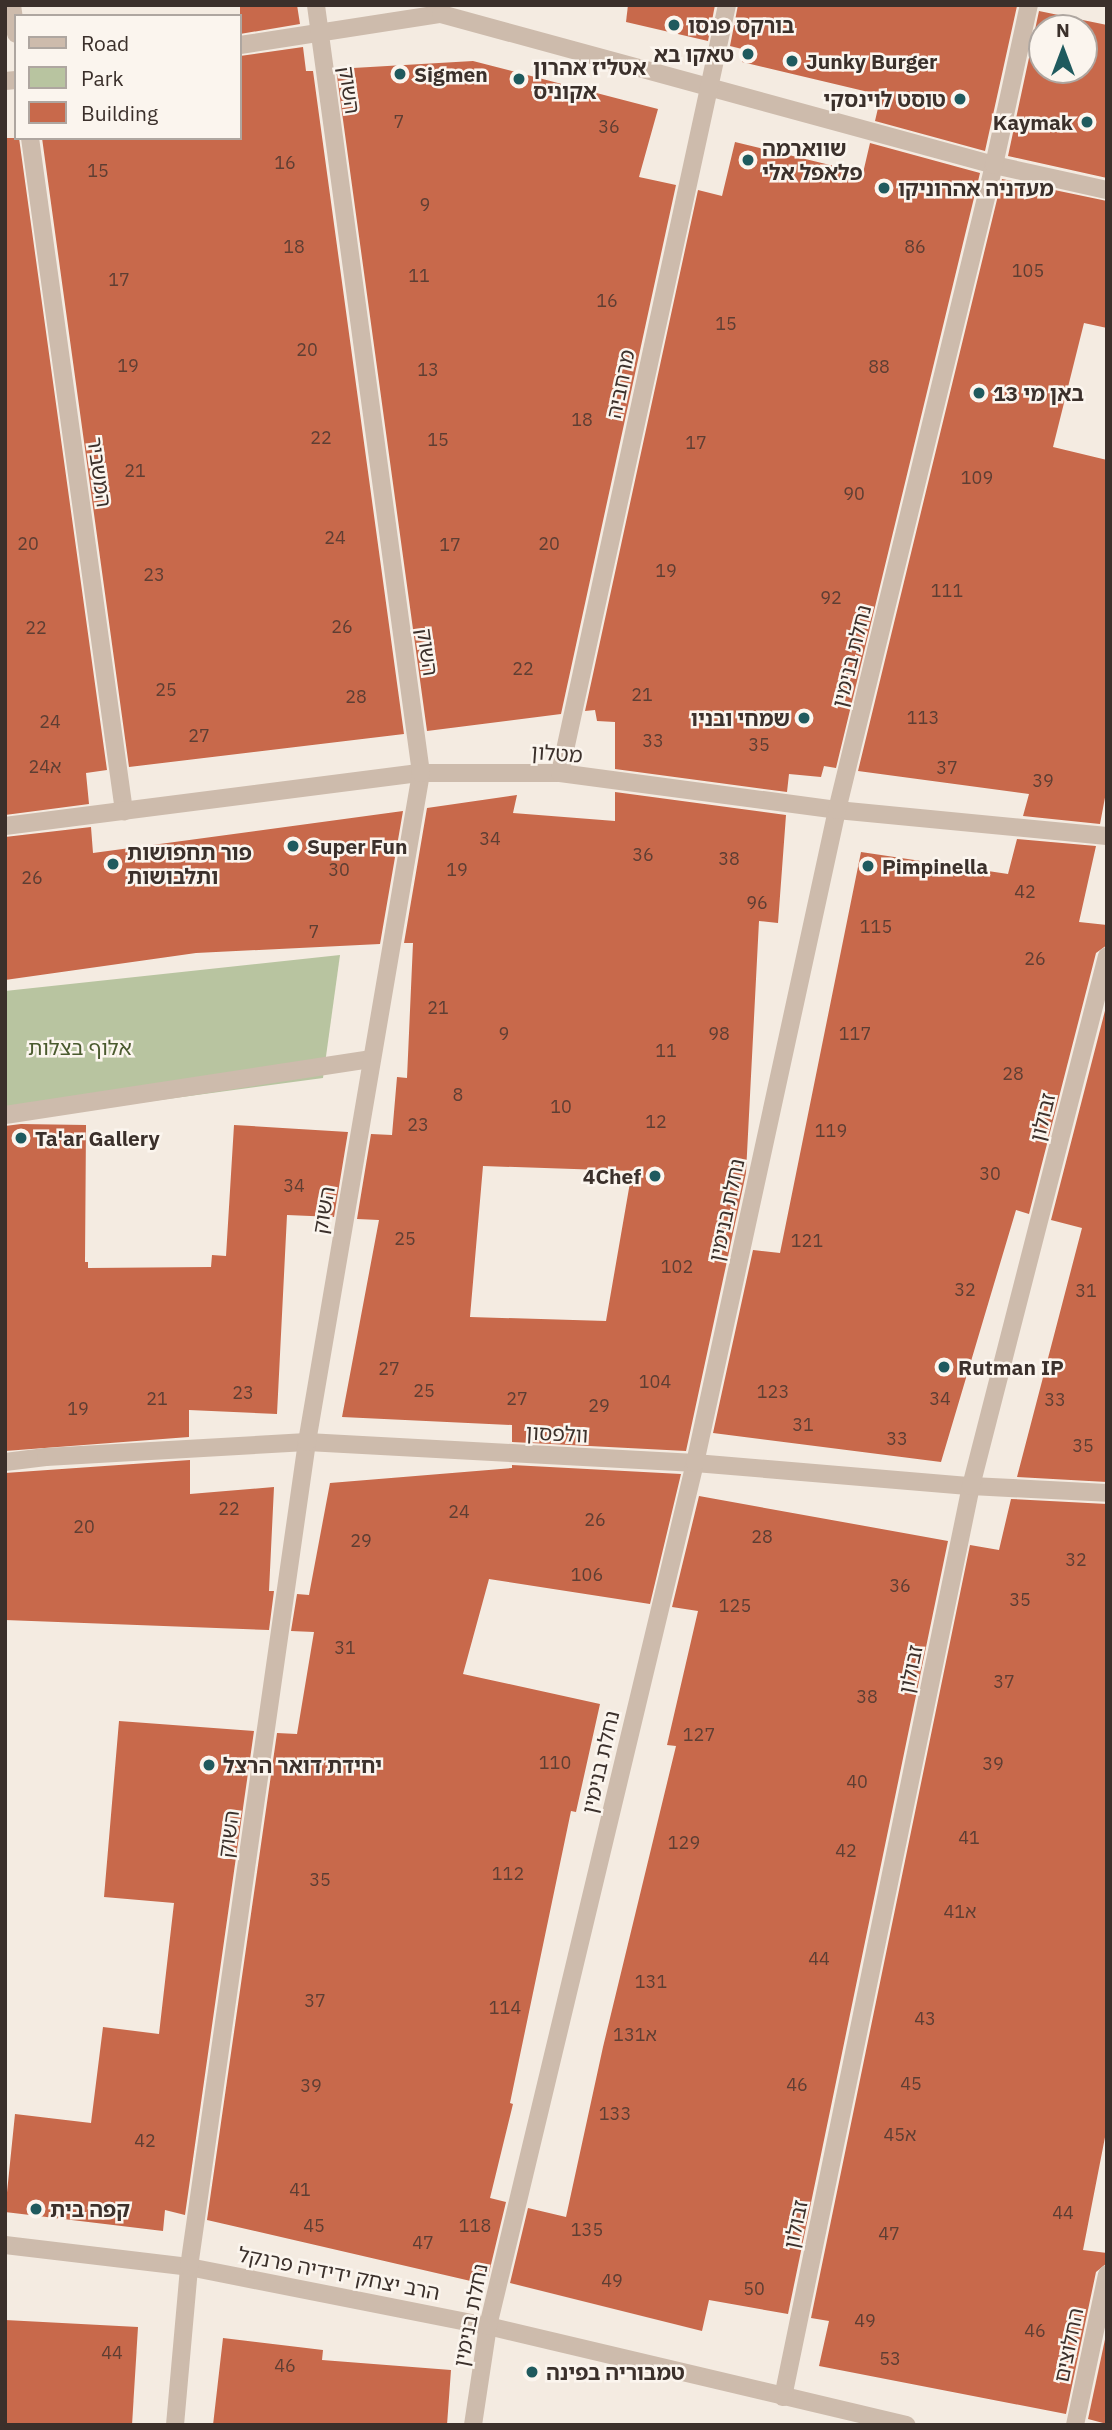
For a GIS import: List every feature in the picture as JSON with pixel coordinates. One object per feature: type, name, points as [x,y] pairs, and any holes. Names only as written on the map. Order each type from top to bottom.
[{"type":"street","name":"השוק","points":[[175,2425],[189,2267],[307,1442],[421,773],[316,5]]},
{"type":"street","name":"מרחביה","points":[[560,773],[707,87],[727,5]]},
{"type":"street","name":"נחלת בנימין","points":[[473,2425],[488,2326],[695,1463],[837,810],[994,164],[1029,5]]},
{"type":"street","points":[[242,45],[442,10],[707,87],[994,164],[1107,190]]},
{"type":"street","name":"המשביר","points":[[30,140],[124,811]]},
{"type":"street","name":"מטלון","points":[[5,826],[421,773],[560,773],[837,810],[1107,836]]},
{"type":"street","name":"זבולון","points":[[783,2397],[971,1486],[1107,956]]},
{"type":"street","points":[[5,1115],[372,1059]]},
{"type":"street","name":"וולפסון","points":[[5,1462],[307,1442],[695,1463],[971,1486],[1107,1493]]},
{"type":"street","name":"הרב יצחק ידידיה פרנקל","points":[[5,2245],[189,2267],[488,2326],[906,2425]]},
{"type":"street","name":"החלוצים","points":[[1075,2425],[1107,2274]]},
{"type":"green space","name":"אלוף בצלות","points":[[340,955],[323,1078],[5,1121],[5,991]]},
{"type":"building","points":[[240,5],[297,5],[300,24],[242,34]]},
{"type":"building","points":[[628,5],[715,5],[708,41],[626,22]]},
{"type":"building","points":[[738,5],[1017,6],[985,151],[875,121],[881,95],[742,62],[746,50],[730,46]]},
{"type":"building","points":[[1098,23],[1107,25],[1107,178],[1008,156],[1028,62],[1028,84],[1098,84]]},
{"type":"building","points":[[303,47],[306,71],[313,71],[404,734],[129,767],[42,140],[242,140],[242,56]]},
{"type":"building","points":[[473,61],[658,109],[639,177],[676,185],[561,714],[427,731],[336,69]]},
{"type":"building","points":[[5,138],[14,138],[19,140],[107,770],[86,773],[89,804],[5,815]]},
{"type":"building","points":[[735,142],[863,173],[870,143],[980,173],[836,768],[824,766],[821,777],[789,774],[787,792],[615,769],[615,722],[597,721],[595,710],[585,711],[698,190],[722,196]]},
{"type":"building","points":[[1002,179],[1107,201],[1107,328],[1084,323],[1053,447],[1107,460],[1107,787],[1100,824],[1023,816],[1029,794],[858,771]]},
{"type":"building","points":[[615,792],[786,815],[778,923],[759,921],[746,1173],[686,1451],[512,1442],[512,1425],[342,1417],[379,1220],[357,1219],[371,1134],[392,1135],[397,1077],[407,1078],[413,943],[404,943],[427,808],[517,795],[513,813],[615,821]],"holes":[[[483,1166],[632,1171],[606,1321],[470,1317]]]},
{"type":"building","points":[[403,811],[380,944],[196,953],[5,980],[5,837],[91,827],[93,853]]},
{"type":"building","points":[[1017,839],[1096,846],[1079,922],[1107,925],[1107,945],[1096,953],[1029,1214],[1016,1210],[941,1462],[713,1433],[753,1250],[780,1253],[861,852],[1008,874]]},
{"type":"building","points":[[1107,1003],[1107,1482],[1017,1477],[1082,1228],[1051,1220]]},
{"type":"building","points":[[86,1125],[85,1262],[88,1262],[88,1268],[211,1267],[212,1255],[226,1256],[234,1125],[348,1132],[334,1217],[287,1215],[277,1414],[189,1410],[189,1437],[5,1451],[5,1126]]},
{"type":"building","points":[[190,1460],[190,1494],[274,1487],[269,1591],[274,1591],[269,1630],[5,1620],[5,1473]]},
{"type":"building","points":[[512,1465],[681,1474],[650,1604],[489,1579],[463,1674],[600,1704],[576,1812],[571,1811],[510,2103],[513,2104],[490,2198],[506,2202],[488,2277],[476,2274],[475,2282],[207,2220],[277,1733],[297,1734],[314,1632],[291,1631],[297,1594],[309,1595],[330,1483],[512,1468]]},
{"type":"building","points":[[699,1496],[948,1541],[788,2314],[709,2300],[702,2331],[510,2283],[528,2208],[566,2217],[603,2047],[676,1746],[667,1745],[698,1611],[672,1607]]},
{"type":"building","points":[[1011,1499],[1107,1504],[1107,2127],[1083,2250],[1107,2253],[1107,2263],[1096,2272],[1066,2414],[819,2366],[829,2321],[811,2318],[970,1545],[999,1550]]},
{"type":"building","points":[[119,1721],[254,1731],[185,2215],[165,2210],[163,2231],[5,2212],[15,2114],[91,2123],[103,2027],[159,2034],[174,1903],[104,1897]]},
{"type":"building","points":[[5,2320],[138,2327],[132,2425],[5,2425]]},
{"type":"building","points":[[1107,2330],[1107,2424],[1088,2419]]},
{"type":"building","points":[[223,2338],[323,2350],[322,2360],[451,2370],[447,2425],[213,2425]]},
{"type":"place","name":"בורקס פנסו","points":[[674,25]]},
{"type":"place","name":"טאקו בא","points":[[748,54]]},
{"type":"place","name":"Junky Burger","points":[[792,61]]},
{"type":"place","name":"Sigmen","points":[[400,74]]},
{"type":"place","name":"אטליז אהרון אקוניס","points":[[519,79]]},
{"type":"place","name":"טוסט לוינסקי","points":[[960,99]]},
{"type":"place","name":"Kaymak","points":[[1087,122]]},
{"type":"place","name":"שווארמה פלאפל אלי","points":[[748,160]]},
{"type":"place","name":"מעדניה אהרוניקו","points":[[884,188]]},
{"type":"place","name":"באן מי 13","points":[[979,393]]},
{"type":"place","name":"שמחי ובניו","points":[[804,718]]},
{"type":"place","name":"Super Fun","points":[[293,846]]},
{"type":"place","name":"פור תחפושות ותלבושות","points":[[113,864]]},
{"type":"place","name":"Pimpinella","points":[[868,866]]},
{"type":"place","name":"Ta'ar Gallery","points":[[21,1138]]},
{"type":"place","name":"4Chef","points":[[655,1176]]},
{"type":"place","name":"Rutman IP","points":[[944,1367]]},
{"type":"place","name":"יחידת דואר הרצל","points":[[209,1765]]},
{"type":"place","name":"קפה בית","points":[[36,2209]]},
{"type":"place","name":"טמבוריה בפינה","points":[[532,2372]]}]
